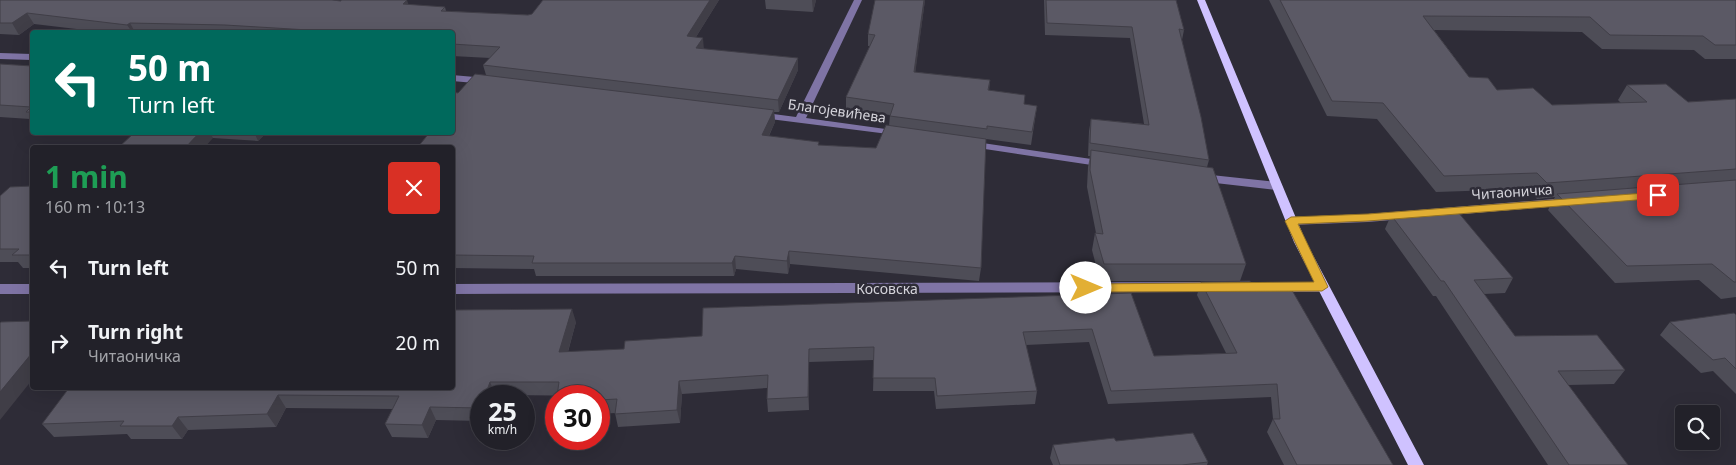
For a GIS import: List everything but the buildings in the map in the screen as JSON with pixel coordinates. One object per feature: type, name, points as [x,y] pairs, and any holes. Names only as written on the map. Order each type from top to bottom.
[{"type":"main road","points":[[1201,0],[1291,221],[1322,287],[1416,465]]},
{"type":"street","points":[[800,120],[858,0]]},
{"type":"street","points":[[0,56],[30,57]]},
{"type":"street","points":[[455,78],[493,82]]},
{"type":"street","name":"Благојевићева","points":[[751,114],[908,136]]},
{"type":"street","points":[[958,143],[1115,165]]},
{"type":"street","points":[[1194,177],[1276,186]]},
{"type":"street","name":"Читаоничка","points":[[1291,221],[1368,218],[1577,202]]},
{"type":"street","name":"Косовска","points":[[455,289],[810,290],[1322,287]]},
{"type":"street","points":[[0,289],[30,289]]},
{"type":"route","points":[[1086,288],[1322,287],[1291,221],[1368,218],[1658,195]]}]
